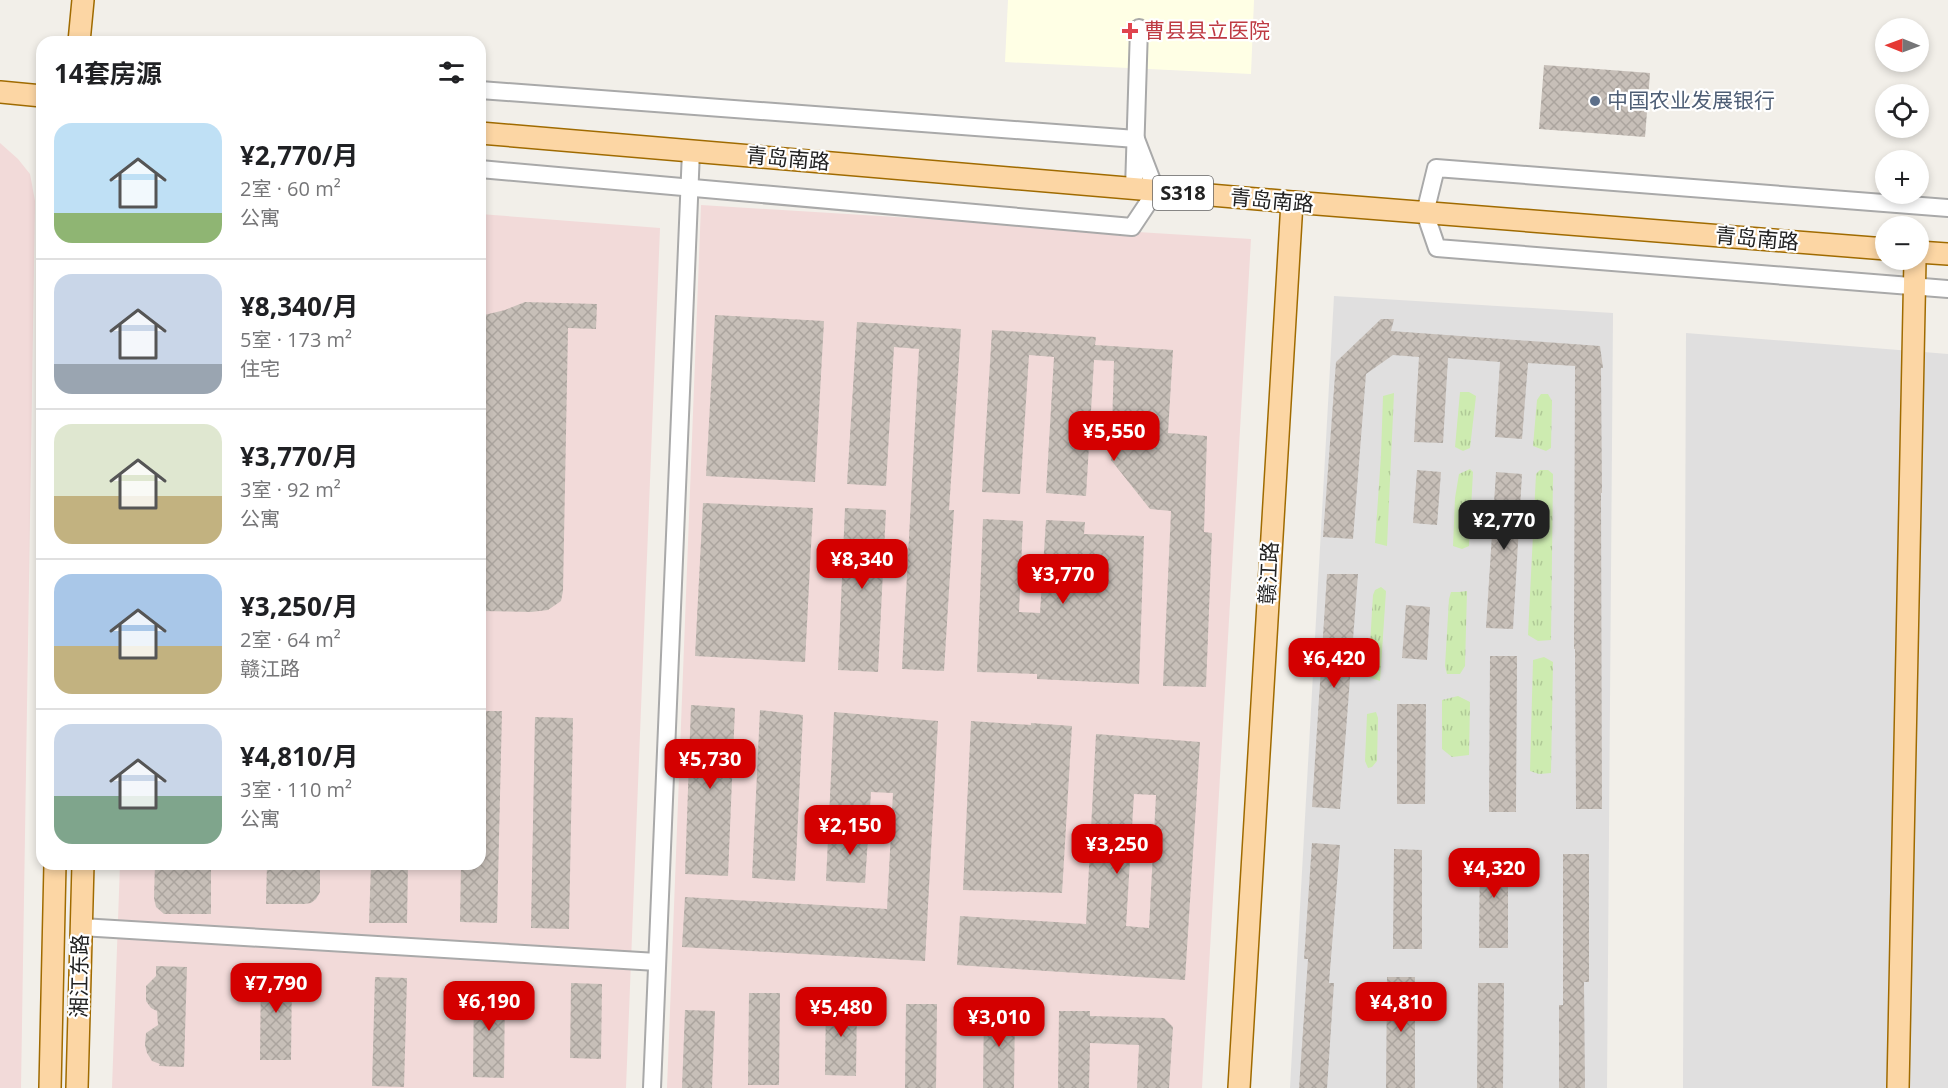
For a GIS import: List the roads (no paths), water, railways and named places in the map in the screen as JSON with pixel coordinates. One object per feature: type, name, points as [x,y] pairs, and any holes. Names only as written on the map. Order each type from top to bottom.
[{"type":"main road","points":[[80,36],[83,5]]},
{"type":"main road","points":[[83,5],[87,36]]},
{"type":"main road","points":[[0,92],[36,95]]},
{"type":"main road","name":"青岛南路","points":[[486,134],[1156,191],[1875,248]]},
{"type":"main road","name":"赣江路","points":[[1239,1088],[1292,202]]},
{"type":"main road","points":[[1929,253],[1948,254]]},
{"type":"main road","points":[[1898,1088],[1915,270]]},
{"type":"main road","name":"湘江东路","points":[[50,1088],[55,870]]},
{"type":"main road","name":"湘江东路","points":[[77,1088],[83,870]]},
{"type":"street","points":[[1134,189],[1139,28]]},
{"type":"street","points":[[486,90],[1136,139]]},
{"type":"street","points":[[486,171],[1132,227],[1156,191],[1136,139]]},
{"type":"street","points":[[652,1088],[691,151]]},
{"type":"street","points":[[1948,208],[1437,168],[1425,213],[1437,248],[1948,289]]},
{"type":"street","points":[[81,927],[657,962]]},
{"type":"place","name":"曹县县立医院","points":[[1130,31]]},
{"type":"place","name":"中国农业发展银行","points":[[1595,101]]}]
